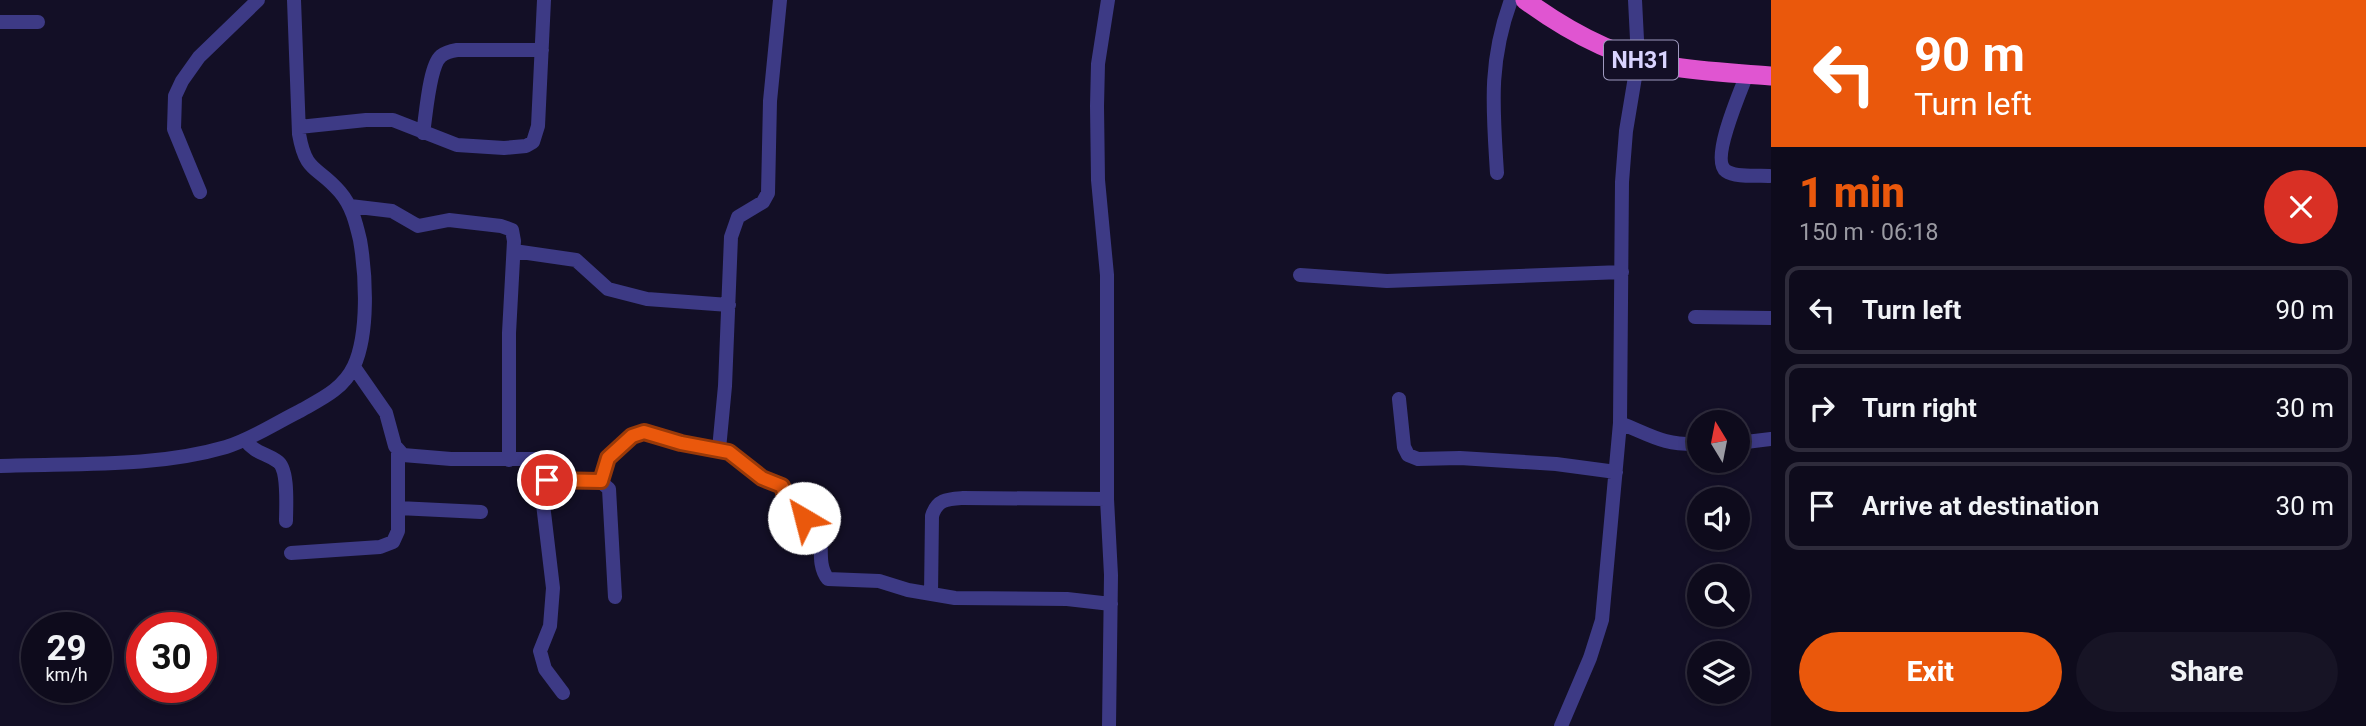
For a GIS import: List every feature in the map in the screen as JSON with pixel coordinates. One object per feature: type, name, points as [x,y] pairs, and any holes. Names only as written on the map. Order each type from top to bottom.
[{"type":"highway","name":"NH31","points":[[1525,0],[1566,27],[1638,59],[1686,69],[1771,76]]},
{"type":"street","points":[[200,192],[174,129],[175,96],[181,81],[199,57],[258,0]]},
{"type":"street","points":[[0,466],[163,459],[208,451],[245,440],[326,397],[341,385],[354,367],[363,323],[364,280],[360,242],[350,206],[340,192],[308,165],[302,151],[294,0]]},
{"type":"street","points":[[299,127],[380,119],[393,120],[457,145],[475,148],[518,147],[533,142],[538,127],[544,0]]},
{"type":"street","points":[[719,449],[734,225],[738,217],[763,202],[768,192],[770,101],[780,0]]},
{"type":"street","points":[[1108,0],[1098,64],[1097,106],[1098,180],[1107,275],[1107,499],[1111,604],[1109,726]]},
{"type":"street","points":[[1497,173],[1493,76],[1503,22],[1511,0]]},
{"type":"street","points":[[1561,726],[1590,658],[1602,620],[1620,423],[1624,157],[1627,120],[1638,59],[1635,0]]},
{"type":"street","points":[[0,22],[38,22]]},
{"type":"street","points":[[423,133],[432,76],[439,57],[446,52],[542,50]]},
{"type":"street","points":[[1747,74],[1724,139],[1722,166],[1732,173],[1769,176]]},
{"type":"street","points":[[350,206],[392,211],[418,226],[449,220],[506,227],[513,234],[509,333],[509,460]]},
{"type":"street","points":[[513,251],[576,260],[604,286],[647,299],[729,305]]},
{"type":"street","points":[[1300,275],[1387,281],[1622,272]]},
{"type":"street","points":[[1695,317],[1771,318]]},
{"type":"street","points":[[291,553],[387,545],[397,537],[398,452],[386,413],[354,367]]},
{"type":"street","points":[[1399,399],[1404,447],[1408,455],[1418,459],[1460,458],[1556,464],[1616,472]]},
{"type":"street","points":[[1620,423],[1652,438],[1674,444],[1687,444]]},
{"type":"street","points":[[601,481],[608,458],[638,433],[651,433],[681,443],[719,449],[735,455],[762,478],[782,486],[792,514],[818,521],[821,562],[828,579],[880,581],[931,594],[965,598],[1067,599],[1111,604]]},
{"type":"street","points":[[1750,442],[1771,439]]},
{"type":"street","points":[[245,440],[254,451],[278,461],[284,469],[286,521]]},
{"type":"street","points":[[398,452],[428,458],[541,460],[545,465],[547,480],[543,504],[552,562],[553,598],[550,626],[540,651],[545,669],[562,693]]},
{"type":"street","points":[[547,480],[601,481],[606,484],[610,494],[615,597]]},
{"type":"street","points":[[931,594],[932,516],[940,501],[963,498],[1107,499]]},
{"type":"street","points":[[398,508],[481,512]]},
{"type":"route","points":[[547,480],[601,481],[608,458],[632,436],[651,433],[735,455],[765,480],[782,486],[790,512],[804,518]]}]
